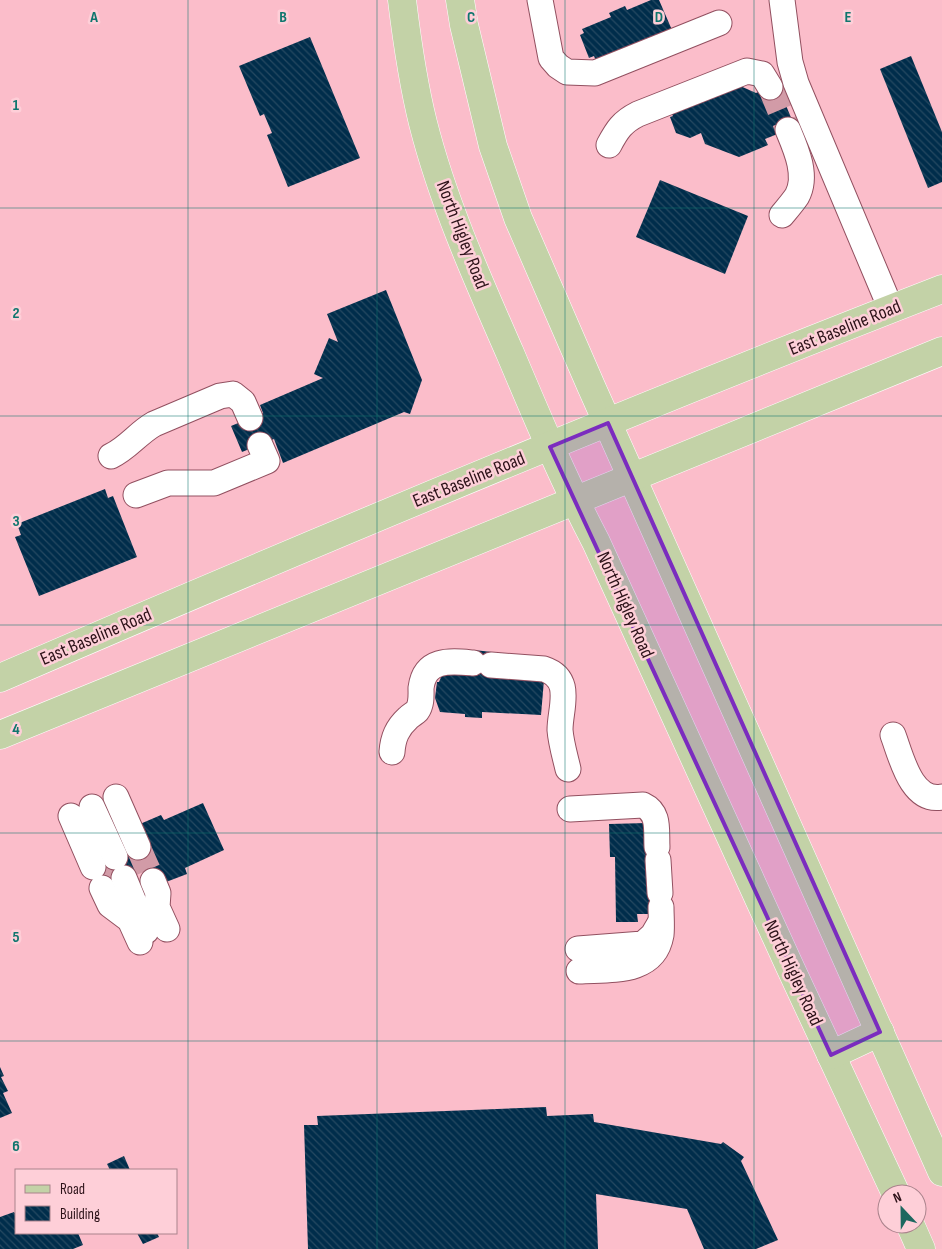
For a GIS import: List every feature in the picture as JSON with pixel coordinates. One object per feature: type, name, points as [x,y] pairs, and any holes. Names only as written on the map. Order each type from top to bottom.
[{"type":"main road","name":"North Higley Road","points":[[402,0],[407,46],[423,122],[436,167],[478,277],[550,447],[596,542],[891,1184]]},
{"type":"main road","points":[[460,0],[484,111],[518,218],[942,1172]]},
{"type":"main road","name":"East Baseline Road","points":[[0,678],[152,612],[608,423],[942,289]]},
{"type":"main road","points":[[0,733],[942,351]]},
{"type":"main road","points":[[831,1055],[880,1032]]},
{"type":"main road","points":[[914,1234],[921,1249]]},
{"type":"lane","points":[[540,0],[551,58],[567,72],[594,73],[719,24]]},
{"type":"lane","points":[[782,0],[790,62],[796,83],[891,309]]},
{"type":"lane","points":[[609,145],[625,121],[638,114],[747,71],[762,74],[770,87]]},
{"type":"lane","points":[[782,215],[798,194],[801,171],[799,157],[788,130]]},
{"type":"lane","points":[[111,456],[123,450],[145,429],[154,424],[220,396],[233,394],[243,402],[250,418]]},
{"type":"lane","points":[[136,495],[168,484],[214,483],[267,461],[260,445]]},
{"type":"lane","points":[[392,752],[393,740],[397,730],[417,710],[421,701],[425,675],[440,662],[451,661],[544,669],[552,672],[560,679],[564,692],[560,730],[568,769]]},
{"type":"lane","points":[[893,735],[911,782],[922,793],[936,798],[942,797]]},
{"type":"lane","points":[[570,808],[643,805],[650,808],[656,816],[658,853],[661,935],[651,957],[641,964],[632,967],[578,960]]},
{"type":"lane","points":[[120,869],[93,806],[120,869],[154,935],[110,905],[120,869]]},
{"type":"highlighted area","points":[[608,423],[880,1032],[831,1055],[550,447]]},
{"type":"building","points":[[651,0],[659,0],[672,30],[596,61],[594,56],[589,58],[580,35],[584,33],[582,29],[611,17],[609,13],[625,6],[627,10]]},
{"type":"building","points":[[310,37],[360,158],[288,187],[267,135],[272,133],[264,114],[260,116],[239,66]]},
{"type":"building","points":[[911,56],[942,132],[942,182],[928,188],[880,69]]},
{"type":"building","points":[[777,84],[795,127],[765,139],[768,145],[739,157],[705,144],[701,133],[690,138],[676,133],[670,117],[673,116],[671,113],[738,85],[756,93]]},
{"type":"building","points":[[660,180],[748,216],[725,274],[636,237]]},
{"type":"building","points":[[386,290],[422,380],[410,414],[404,412],[283,463],[274,439],[242,452],[231,426],[263,413],[260,405],[323,378],[314,374],[329,338],[338,342],[327,314]]},
{"type":"building","points":[[105,489],[108,498],[113,496],[137,557],[39,596],[15,537],[21,535],[17,524]]},
{"type":"building","points":[[474,650],[492,652],[491,672],[544,680],[541,715],[482,712],[482,718],[465,717],[465,714],[440,712],[435,698],[437,682],[439,682],[444,670],[472,672]]},
{"type":"building","points":[[203,803],[224,850],[185,868],[187,874],[166,882],[151,881],[146,868],[102,888],[92,867],[147,842],[140,824],[161,815],[164,820]]},
{"type":"building","points":[[647,823],[664,846],[651,914],[637,914],[638,922],[616,922],[615,857],[610,857],[609,824]]},
{"type":"building","points":[[0,1067],[4,1076],[1,1077],[8,1091],[3,1093],[12,1113],[0,1118]]},
{"type":"building","points":[[546,1107],[547,1116],[593,1114],[594,1122],[721,1144],[723,1142],[744,1157],[741,1161],[778,1240],[756,1249],[704,1249],[687,1209],[596,1194],[598,1249],[308,1249],[304,1125],[318,1125],[317,1116]]},
{"type":"building","points":[[124,1156],[130,1169],[110,1169],[107,1164]]},
{"type":"building","points":[[14,1212],[15,1234],[78,1234],[83,1245],[73,1249],[0,1249],[0,1217]]},
{"type":"building","points":[[138,1234],[158,1234],[159,1237],[143,1244]]},
{"type":"tunnel","points":[[770,87],[788,130]]},
{"type":"tunnel","points":[[138,847],[153,881]]},
{"type":"tunnel","points":[[104,862],[113,883]]}]
